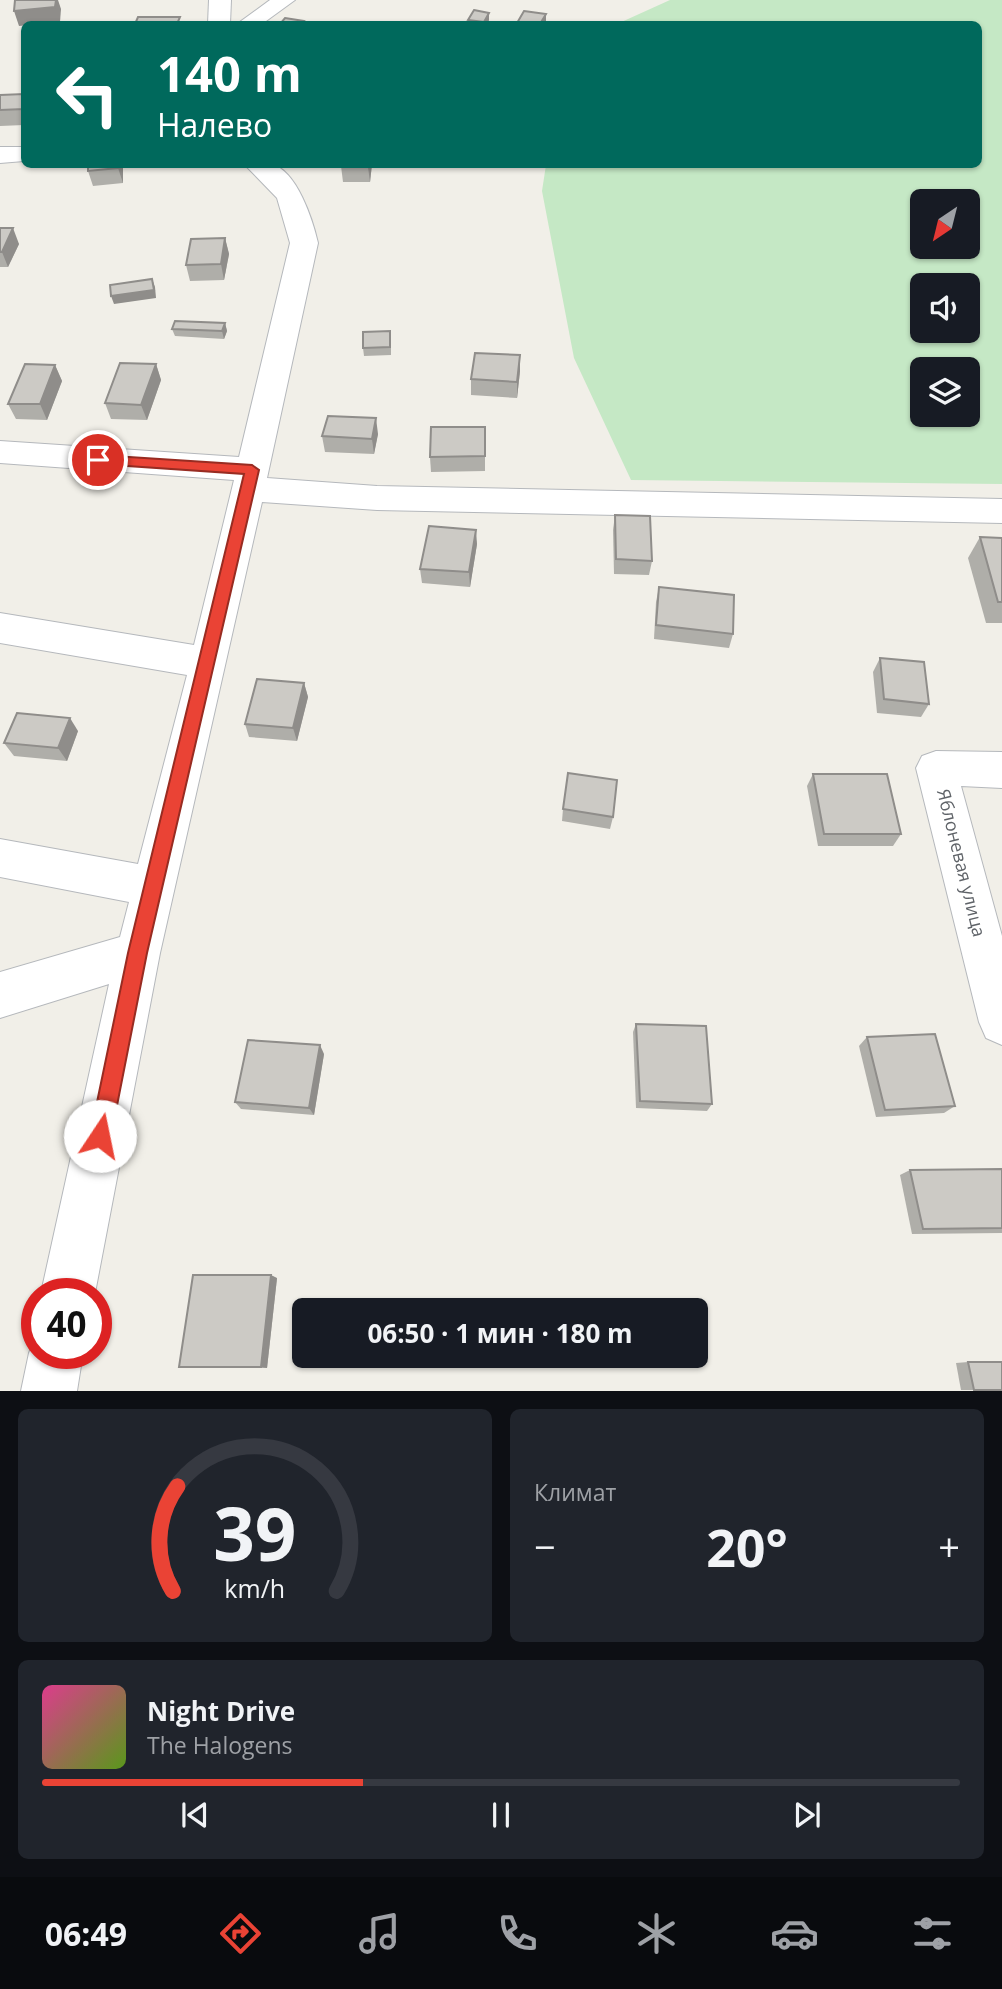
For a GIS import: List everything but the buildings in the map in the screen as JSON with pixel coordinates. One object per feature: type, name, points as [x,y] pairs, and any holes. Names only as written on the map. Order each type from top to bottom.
[{"type":"street","points":[[219,21],[220,0]]},
{"type":"street","points":[[252,21],[284,0]]},
{"type":"street","points":[[0,155],[21,154]]},
{"type":"street","points":[[71,1278],[138,953],[209,663],[304,243],[298,208],[262,168]]},
{"type":"street","points":[[0,452],[250,479],[377,498],[1002,510]]},
{"type":"street","points":[[0,628],[209,663]]},
{"type":"street","name":"Яблоневая улица","points":[[1002,770],[936,768],[1002,1022]]},
{"type":"street","points":[[0,858],[155,887]]},
{"type":"street","points":[[0,995],[138,953]]},
{"type":"street","points":[[49,1391],[53,1369]]},
{"type":"green space","points":[[670,0],[1002,0],[1002,484],[631,480],[574,358],[542,191],[546,168],[982,168],[982,21],[624,21]]},
{"type":"route","points":[[98,460],[252,470],[209,663],[138,953],[100,1136]]}]
